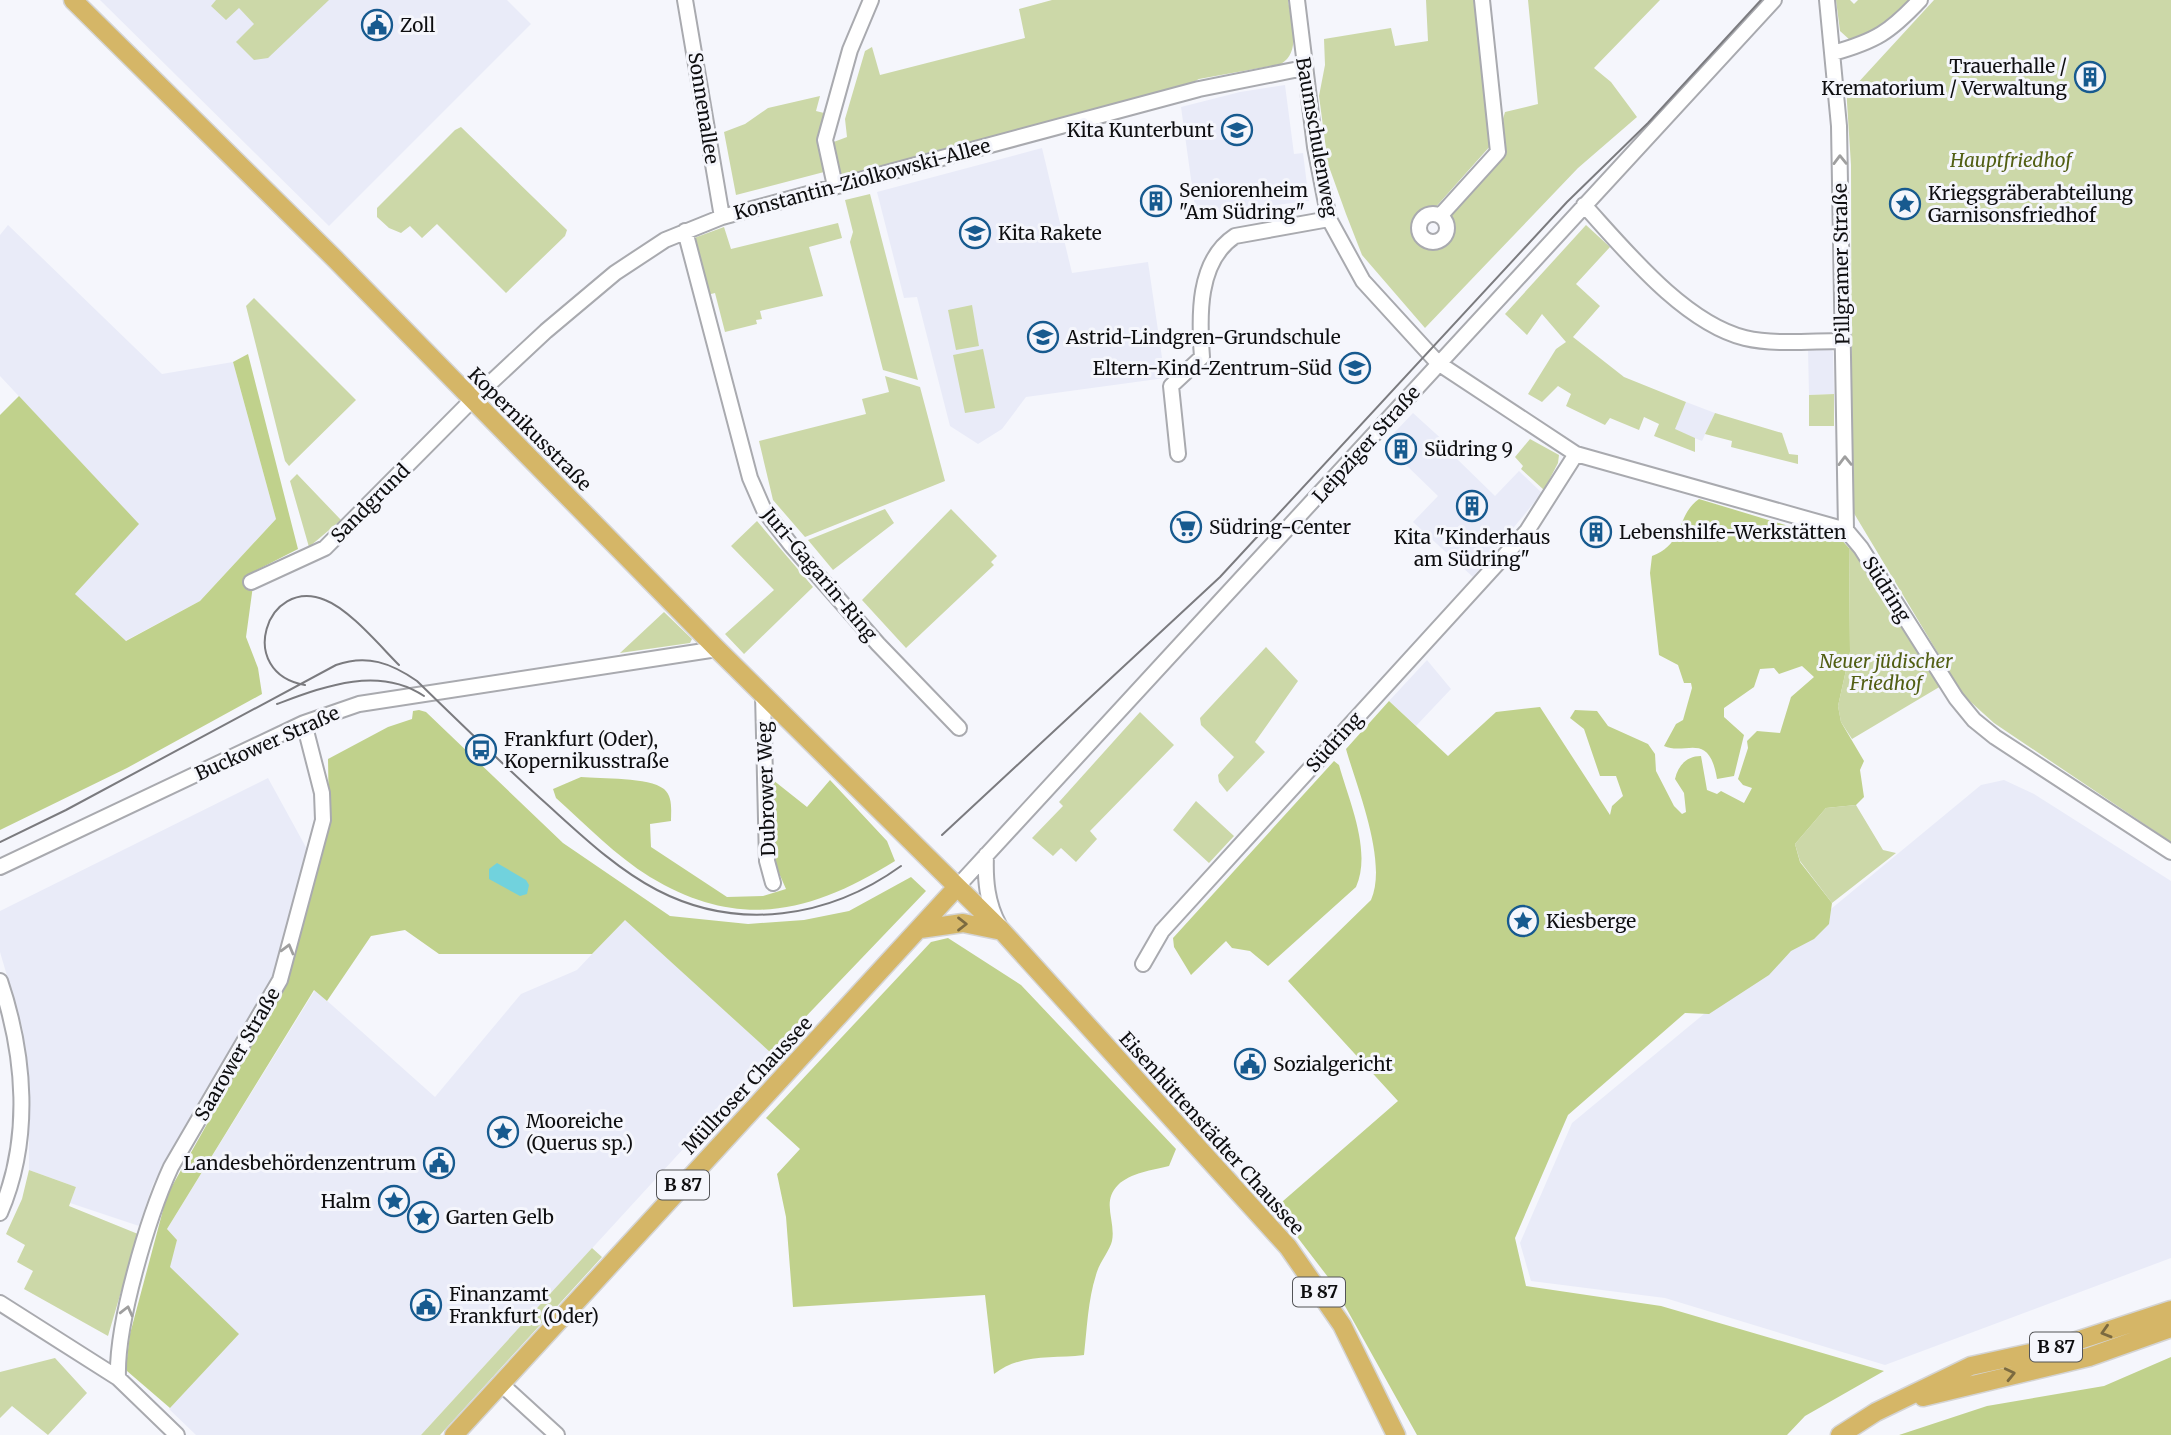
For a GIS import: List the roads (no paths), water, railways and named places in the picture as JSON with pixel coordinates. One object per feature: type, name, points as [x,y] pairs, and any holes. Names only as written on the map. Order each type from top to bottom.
[{"type":"main road","name":"Kopernikusstraße","points":[[73,0],[957,887]]},
{"type":"main road","name":"Müllroser Chaussee","points":[[454,1435],[957,887]]},
{"type":"main road","name":"Eisenhüttenstädter Chaussee","points":[[957,887],[1002,931],[1288,1247],[1342,1325],[1396,1435]]},
{"type":"main road","points":[[920,929],[963,923],[1002,931]]},
{"type":"main road","name":"B 87","points":[[1840,1435],[1876,1412],[1971,1366],[2058,1347],[2171,1310]]},
{"type":"main road","name":"B 87","points":[[1876,1412],[1957,1387],[2089,1357],[2171,1328]]},
{"type":"street","name":"Sonnenallee","points":[[685,0],[722,217]]},
{"type":"street","points":[[835,187],[825,140],[850,50],[871,0]]},
{"type":"street","name":"Baumschulenweg","points":[[1297,0],[1304,68],[1329,219],[1363,281],[1438,363]]},
{"type":"street","points":[[1440,216],[1498,152],[1482,0]]},
{"type":"street","name":"Leipziger Straße","points":[[957,887],[1774,0]]},
{"type":"street","name":"Pillgramer Straße","points":[[1827,0],[1839,126],[1846,530]]},
{"type":"street","points":[[1833,53],[1857,47],[1892,29],[1920,0]]},
{"type":"street","name":"Konstantin-Ziolkowski-Allee","points":[[472,400],[546,331],[615,273],[665,240],[685,231],[722,217],[1199,89],[1304,68]]},
{"type":"street","points":[[1584,205],[1663,286],[1692,312],[1716,326],[1745,338],[1842,341]]},
{"type":"street","points":[[1178,454],[1171,387],[1202,357],[1201,303],[1215,257],[1224,243],[1235,236],[1329,219]]},
{"type":"street","name":"Juri-Gagarin-Ring","points":[[685,231],[750,478],[764,510],[827,588],[959,728]]},
{"type":"street","points":[[1438,363],[1576,454],[1846,530]]},
{"type":"street","name":"Sandgrund","points":[[251,583],[325,548],[472,400]]},
{"type":"street","name":"Südring","points":[[1143,964],[1162,931],[1527,531],[1576,454]]},
{"type":"street","name":"Südring","points":[[1846,530],[1861,548],[1956,698],[1974,720],[2014,750],[2171,852]]},
{"type":"street","name":"Buckower Straße","points":[[0,867],[304,723],[359,704],[717,649]]},
{"type":"street","name":"Dubrower Weg","points":[[763,694],[767,861],[773,883]]},
{"type":"street","name":"Saarower Straße","points":[[118,1378],[123,1327],[160,1192],[170,1167],[279,980],[323,820],[322,793],[304,723]]},
{"type":"street","points":[[986,855],[985,875],[992,911],[1002,931]]},
{"type":"street","points":[[0,981],[17,1036],[22,1104],[13,1174],[0,1213]]},
{"type":"street","points":[[0,1303],[118,1378],[172,1434]]},
{"type":"street","points":[[500,1383],[557,1435]]},
{"type":"water","points":[[497,863],[526,880],[529,885],[527,894],[520,896],[489,879],[489,869]]},
{"type":"tram line","points":[[942,835],[1220,577],[1567,202],[1648,123],[1761,0]]},
{"type":"tram line","points":[[305,685],[283,677],[270,663],[265,647],[267,629],[274,613],[287,601],[304,596],[325,600],[344,611],[399,665]]},
{"type":"tram line","points":[[0,842],[66,810],[336,665],[368,660],[398,669],[417,681],[596,847],[641,881],[688,903],[751,915],[814,908],[844,898],[901,866]]},
{"type":"tram line","points":[[277,704],[332,686],[369,680],[406,687],[424,696]]},
{"type":"place","name":"Zoll","points":[[377,25]]},
{"type":"place","name":"Trauerhalle / Krematorium / Verwaltung","points":[[2090,77]]},
{"type":"place","name":"Kita Kunterbunt","points":[[1237,130]]},
{"type":"place","name":"Seniorenheim \"Am Südring\"","points":[[1156,201]]},
{"type":"place","name":"Kriegsgräberabteilung Garnisonsfriedhof","points":[[1905,204]]},
{"type":"place","name":"Kita Rakete","points":[[975,233]]},
{"type":"place","name":"Astrid-Lindgren-Grundschule","points":[[1043,337]]},
{"type":"place","name":"Eltern-Kind-Zentrum-Süd","points":[[1355,368]]},
{"type":"place","name":"Südring 9","points":[[1401,449]]},
{"type":"place","name":"Kita \"Kinderhaus am Südring\"","points":[[1472,506]]},
{"type":"place","name":"Südring-Center","points":[[1186,527]]},
{"type":"place","name":"Lebenshilfe-Werkstätten","points":[[1596,532]]},
{"type":"place","name":"Frankfurt (Oder), Kopernikusstraße","points":[[481,750]]},
{"type":"place","name":"Kiesberge","points":[[1523,921]]},
{"type":"place","name":"Sozialgericht","points":[[1250,1064]]},
{"type":"place","name":"Mooreiche (Querus sp.)","points":[[503,1132]]},
{"type":"place","name":"Landesbehördenzentrum","points":[[439,1163]]},
{"type":"place","name":"Halm","points":[[394,1201]]},
{"type":"place","name":"Garten Gelb","points":[[423,1217]]},
{"type":"place","name":"Finanzamt Frankfurt (Oder)","points":[[426,1305]]},
{"type":"park label","name":"Hauptfriedhof","points":[[2011,160]]},
{"type":"park label","name":"Neuer jüdischer Friedhof","points":[[1886,672]]}]
